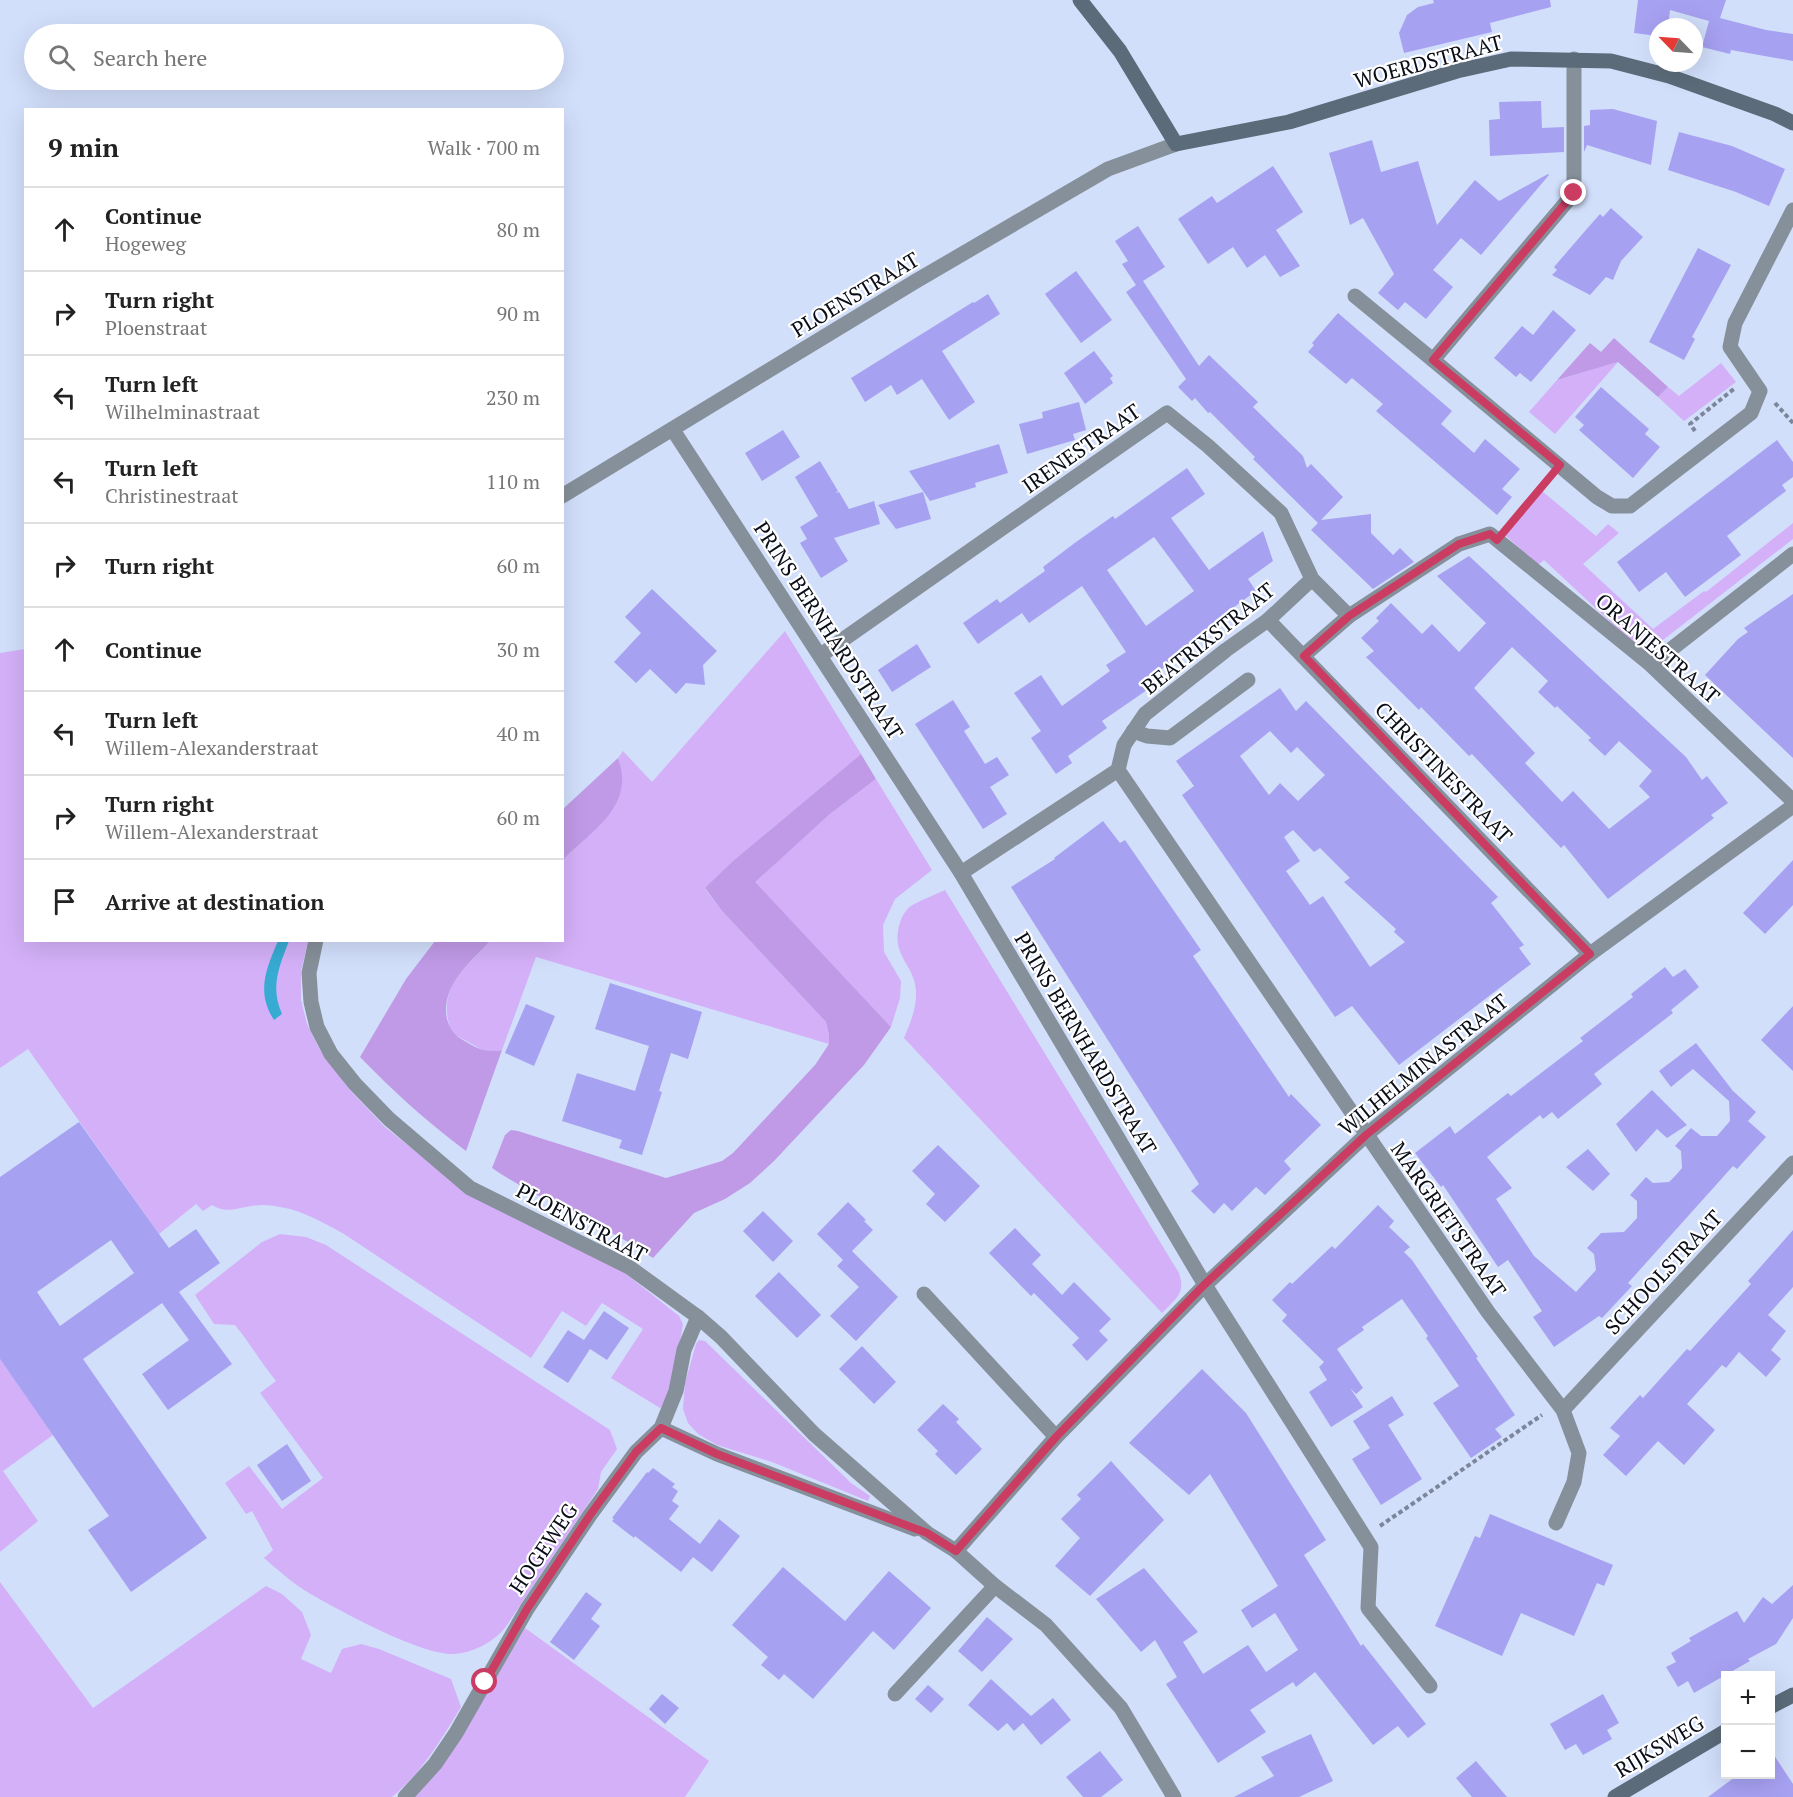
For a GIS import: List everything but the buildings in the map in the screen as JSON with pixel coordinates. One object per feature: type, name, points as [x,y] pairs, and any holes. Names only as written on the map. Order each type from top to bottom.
[{"type":"street","points":[[1080,0],[1120,51],[1176,144]]},
{"type":"street","name":"WOERDSTRAAT","points":[[1176,144],[1289,122],[1457,71],[1510,59],[1611,61],[1669,76],[1775,114],[1793,123]]},
{"type":"street","points":[[1433,360],[1574,193],[1574,59]]},
{"type":"street","name":"PLOENSTRAAT","points":[[564,495],[916,281],[1108,168],[1176,144]]},
{"type":"street","points":[[1355,296],[1597,497],[1612,506],[1630,506],[1751,413],[1760,391],[1730,347],[1735,323],[1793,210]]},
{"type":"street","name":"IRENESTRAAT","points":[[821,655],[1167,413],[1208,446],[1281,513],[1311,579],[1349,616]]},
{"type":"street","name":"PRINS BERNHARDSTRAAT","points":[[673,430],[961,873],[1204,1285],[1371,1547],[1368,1608],[1430,1686]]},
{"type":"street","points":[[1304,656],[1349,616],[1459,544],[1493,537]]},
{"type":"street","name":"ORANJESTRAAT","points":[[1493,537],[1651,665],[1793,801]]},
{"type":"street","points":[[1651,665],[1793,554]]},
{"type":"street","name":"BEATRIXSTRAAT","points":[[1118,770],[1124,745],[1146,714],[1226,650],[1268,620],[1311,579]]},
{"type":"street","name":"CHRISTINESTRAAT","points":[[1268,620],[1590,954]]},
{"type":"street","points":[[1133,731],[1170,738],[1248,680]]},
{"type":"street","points":[[961,873],[1118,770]]},
{"type":"street","name":"MARGRIETSTRAAT","points":[[1118,770],[1488,1312],[1560,1407],[1579,1453],[1574,1482],[1556,1523]]},
{"type":"street","name":"WILHELMINASTRAAT","points":[[956,1551],[1056,1437],[1204,1285],[1366,1135],[1590,954],[1793,806]]},
{"type":"street","name":"PLOENSTRAAT","points":[[316,942],[309,973],[311,1002],[317,1028],[331,1054],[390,1119],[470,1188],[629,1267],[698,1317],[721,1337],[814,1434],[927,1533],[956,1551],[995,1586],[1046,1625],[1121,1708],[1174,1797]]},
{"type":"street","name":"SCHOOLSTRAAT","points":[[1560,1407],[1793,1163]]},
{"type":"street","points":[[924,1294],[1056,1437]]},
{"type":"street","name":"HOGEWEG","points":[[405,1797],[435,1764],[456,1733],[527,1609],[590,1515],[636,1452],[661,1428],[676,1391],[684,1350],[698,1317]]},
{"type":"street","name":"PLOENSTRAAT","points":[[661,1428],[717,1454],[927,1533]]},
{"type":"street","points":[[895,1694],[995,1586]]},
{"type":"street","points":[[1775,1704],[1793,1695]]},
{"type":"street","name":"RIJKSWEG","points":[[1615,1797],[1721,1733]]},
{"type":"path","points":[[1707,447],[1690,424],[1750,376]]},
{"type":"path","points":[[1493,537],[1560,465]]},
{"type":"path","points":[[1364,1536],[1560,1407]]},
{"type":"shaded area","points":[[1614,338],[1668,387],[1658,397],[1618,362],[1557,380],[1590,343],[1601,352]]},
{"type":"shaded area","points":[[1618,362],[1555,434],[1529,412],[1557,380]]},
{"type":"shaded area","points":[[1721,363],[1736,382],[1684,421],[1658,397],[1668,387],[1679,396]]},
{"type":"shaded area","points":[[1542,491],[1596,536],[1608,524],[1619,533],[1583,564],[1653,629],[1704,591],[1706,592],[1793,523],[1793,539],[1645,654],[1544,560],[1538,565],[1505,535]]},
{"type":"shaded area","points":[[785,631],[861,754],[734,860],[705,889],[722,911],[826,1022],[829,1044],[536,957],[502,1050],[486,1052],[452,1033],[448,1018],[449,992],[462,972],[489,942],[564,942],[564,859],[598,827],[616,803],[621,789],[622,774],[618,758],[623,751],[652,782]]},
{"type":"shaded area","points":[[24,649],[24,942],[308,942],[301,971],[301,1000],[307,1024],[320,1050],[349,1089],[385,1127],[459,1186],[616,1266],[679,1316],[683,1324],[682,1331],[667,1401],[660,1408],[611,1378],[643,1329],[602,1303],[586,1326],[562,1311],[531,1358],[344,1234],[297,1211],[263,1205],[227,1210],[212,1205],[203,1211],[196,1204],[159,1234],[28,1049],[0,1068],[0,653]]},
{"type":"shaded area","points":[[861,754],[876,779],[830,814],[755,882],[891,1027],[864,1065],[774,1161],[750,1183],[725,1199],[694,1213],[653,1258],[614,1234],[532,1192],[492,1168],[505,1135],[511,1130],[666,1178],[722,1161],[733,1153],[815,1065],[829,1044],[826,1022],[722,911],[705,888],[734,860]]},
{"type":"shaded area","points":[[618,758],[622,775],[621,790],[616,803],[598,827],[564,859],[564,808]]},
{"type":"shaded area","points":[[876,779],[932,870],[895,899],[883,925],[884,952],[901,981],[900,998],[891,1027],[754,882],[830,814]]},
{"type":"shaded area","points":[[945,890],[1179,1273],[1180,1291],[1162,1313],[904,1038],[914,1012],[916,991],[912,975],[899,949],[899,926],[904,914],[911,906]]},
{"type":"shaded area","points":[[434,942],[489,942],[466,966],[453,985],[446,1007],[448,1023],[457,1036],[481,1050],[502,1050],[466,1151],[411,1106],[360,1057],[406,979]]},
{"type":"shaded area","points":[[280,1234],[306,1237],[326,1245],[610,1430],[617,1449],[601,1472],[598,1489],[505,1628],[482,1646],[468,1652],[453,1654],[420,1647],[377,1629],[304,1590],[264,1558],[273,1550],[252,1511],[246,1514],[225,1483],[249,1466],[282,1509],[323,1478],[260,1393],[276,1381],[235,1325],[214,1324],[195,1295],[262,1242]]},
{"type":"shaded area","points":[[699,1340],[705,1341],[851,1483],[870,1496],[868,1501],[772,1462],[717,1445],[698,1434],[688,1423],[683,1409],[685,1383]]},
{"type":"shaded area","points":[[0,1359],[53,1435],[3,1471],[38,1521],[0,1552]]},
{"type":"shaded area","points":[[0,1582],[93,1708],[266,1586],[282,1594],[302,1612],[311,1635],[301,1659],[331,1673],[342,1649],[361,1644],[379,1649],[451,1679],[461,1707],[422,1766],[392,1797],[0,1797]]},
{"type":"shaded area","points":[[525,1628],[709,1761],[685,1797],[412,1797],[469,1719]]},
{"type":"water","points":[[278,942],[289,942],[279,968],[276,986],[278,1004],[282,1014],[274,1020],[265,1000],[264,990],[270,961]]},
{"type":"route","points":[[485,1682],[527,1609],[590,1515],[636,1452],[661,1428],[717,1454],[927,1533],[956,1551],[1056,1437],[1204,1285],[1366,1135],[1590,954],[1304,656],[1349,616],[1459,544],[1490,534],[1497,540],[1560,465],[1433,360],[1574,193]]}]
